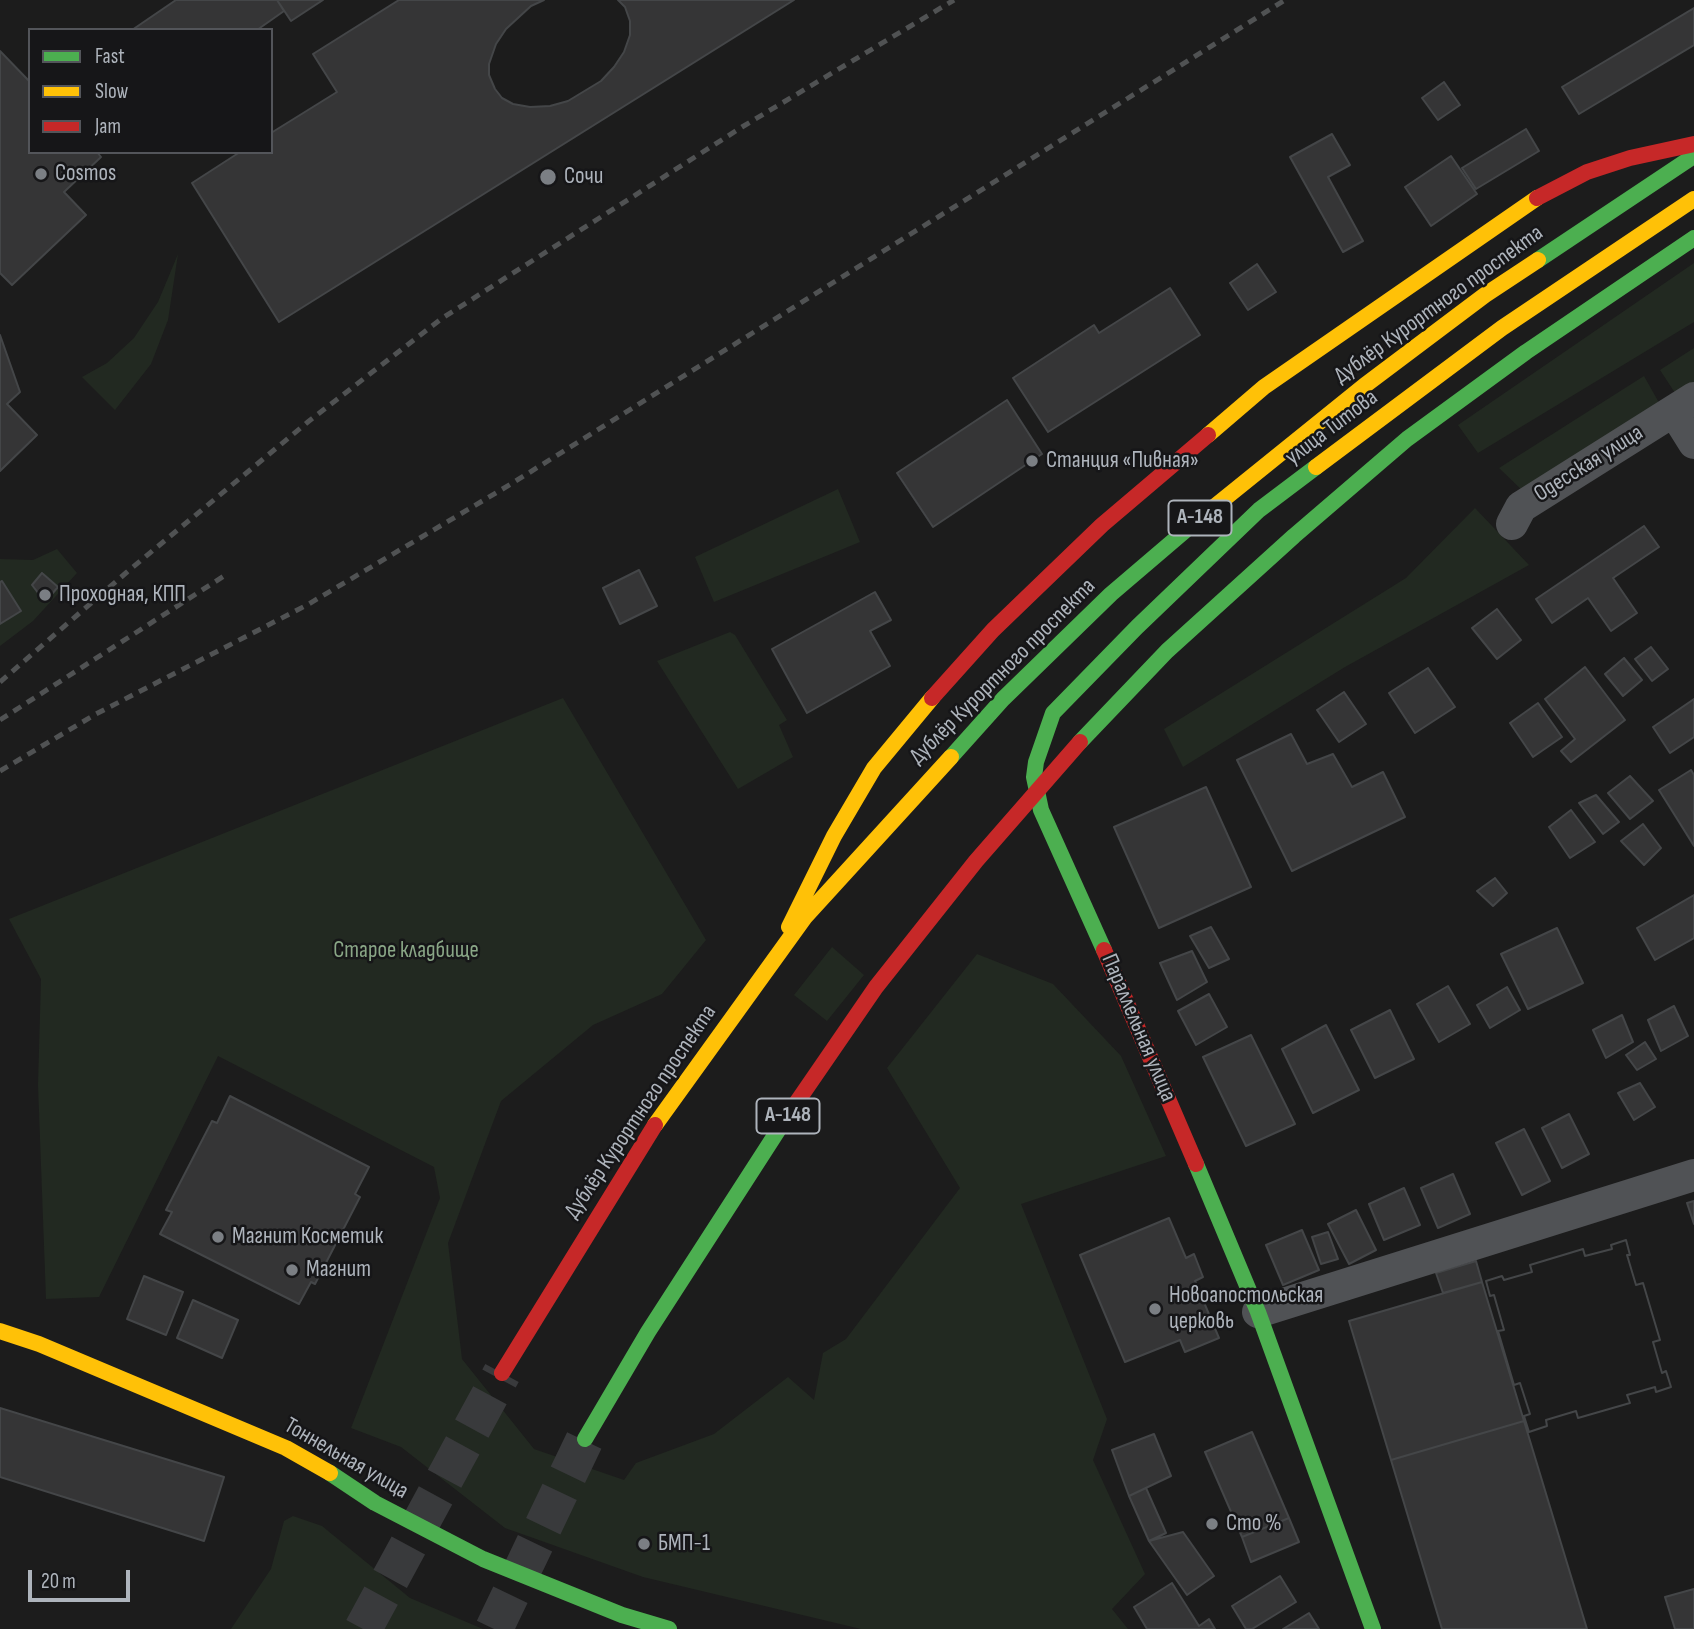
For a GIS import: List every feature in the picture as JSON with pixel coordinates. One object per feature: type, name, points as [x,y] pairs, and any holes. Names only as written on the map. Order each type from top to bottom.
[{"type":"main road","name":"А-148","points":[[774,958],[834,836],[874,768],[908,724],[993,630],[1102,525],[1265,387],[1524,205],[1587,172],[1630,158],[1694,144]]},
{"type":"main road","name":"Дублёр Курортного проспекта","points":[[502,1373],[666,1108],[804,917],[994,708],[1111,594],[1243,481],[1485,295],[1694,156]]},
{"type":"main road","name":"улица Титова","points":[[1042,741],[1053,713],[1137,626],[1259,510],[1502,328],[1694,199]]},
{"type":"main road","name":"А-148","points":[[585,1439],[648,1332],[757,1161],[876,987],[976,861],[1063,759],[1167,651],[1294,536],[1407,439],[1526,352],[1694,238]]},
{"type":"main road","name":"Параллельная улица","points":[[1042,741],[1034,778],[1041,810],[1118,980],[1258,1312],[1373,1629]]},
{"type":"main road","name":"Тоннельная улица","points":[[0,1331],[39,1344],[286,1448],[319,1465],[376,1503],[483,1559],[622,1615],[669,1629]]},
{"type":"street","name":"Одесская улица","points":[[1512,524],[1521,507],[1684,405],[1694,443]]},
{"type":"street","points":[[1258,1312],[1694,1175]]},
{"type":"green space","points":[[178,254],[168,320],[151,364],[115,410],[82,377],[107,363],[134,338],[158,302]]},
{"type":"green space","points":[[1694,263],[1694,322],[1478,453],[1458,425]]},
{"type":"green space","points":[[1694,348],[1694,389],[1679,399],[1660,370]]},
{"type":"green space","points":[[1644,376],[1662,408],[1526,494],[1499,468]]},
{"type":"green space","points":[[838,489],[860,542],[714,602],[695,557]]},
{"type":"green space","points":[[1475,508],[1529,565],[1345,667],[1183,767],[1164,729],[1406,578]]},
{"type":"green space","points":[[57,549],[77,573],[33,621],[0,646],[0,559],[33,560]]},
{"type":"green space","points":[[730,632],[735,635],[787,720],[779,725],[793,757],[738,789],[657,661]]},
{"type":"green space","name":"Старое кладбище","points":[[563,698],[706,940],[662,994],[593,1025],[501,1101],[448,1243],[462,1359],[534,1449],[624,1480],[636,1463],[714,1434],[788,1377],[814,1400],[823,1353],[846,1339],[960,1188],[887,1068],[977,954],[1053,984],[1121,1056],[1166,1156],[1021,1204],[1107,1419],[1093,1460],[1145,1574],[1112,1609],[1128,1629],[861,1629],[643,1577],[505,1528],[401,1447],[351,1428],[440,1198],[434,1167],[218,1056],[99,1297],[46,1299],[38,1085],[41,979],[9,919]]},
{"type":"green space","points":[[832,947],[864,975],[827,1021],[794,995]]},
{"type":"green space","points":[[293,1516],[322,1526],[410,1598],[483,1629],[231,1629],[271,1569],[284,1521]]},
{"type":"building","points":[[176,0],[277,0],[284,11],[260,28],[135,28]]},
{"type":"building","points":[[277,0],[323,0],[291,21]]},
{"type":"building","name":"Сочи","points":[[399,0],[544,0],[531,6],[506,29],[496,44],[489,64],[489,75],[502,98],[513,104],[550,106],[568,101],[601,81],[624,52],[630,35],[630,21],[625,7],[618,0],[794,0],[279,322],[192,183],[237,154],[273,154],[273,132],[337,92],[313,54]]},
{"type":"building","points":[[1694,8],[1694,45],[1579,114],[1562,87]]},
{"type":"building","name":"Cosmos","points":[[0,51],[28,80],[28,154],[99,154],[101,157],[64,192],[86,215],[12,285],[0,273]]},
{"type":"building","points":[[1444,82],[1460,105],[1438,120],[1422,98]]},
{"type":"building","points":[[1526,129],[1539,151],[1476,189],[1462,168]]},
{"type":"building","points":[[1332,134],[1350,165],[1328,177],[1363,241],[1343,252],[1290,157]]},
{"type":"building","points":[[1451,156],[1477,194],[1431,226],[1405,187]]},
{"type":"building","points":[[1257,264],[1276,292],[1248,310],[1230,283]]},
{"type":"building","points":[[1170,288],[1200,335],[1048,432],[1013,378],[1094,325],[1099,333]]},
{"type":"building","points":[[0,335],[20,392],[7,404],[37,435],[0,471]]},
{"type":"building","points":[[1007,400],[1042,454],[933,527],[897,473]]},
{"type":"building","points":[[1644,526],[1659,547],[1613,578],[1637,613],[1611,631],[1588,598],[1552,623],[1536,599]]},
{"type":"building","points":[[639,570],[657,606],[620,624],[603,588]]},
{"type":"building","name":"Проходная, КПП","points":[[42,573],[58,587],[45,602],[32,585]]},
{"type":"building","points":[[2,581],[21,611],[0,624],[0,582]]},
{"type":"building","points":[[875,592],[891,620],[870,631],[890,666],[807,713],[772,649]]},
{"type":"building","points":[[1497,609],[1521,640],[1497,659],[1472,628]]},
{"type":"building","points":[[1651,647],[1668,669],[1652,681],[1635,659]]},
{"type":"building","points":[[1624,658],[1642,680],[1623,696],[1605,674]]},
{"type":"building","points":[[1585,667],[1625,720],[1571,762],[1561,751],[1575,739],[1545,699]]},
{"type":"building","points":[[1428,668],[1455,707],[1415,733],[1389,693]]},
{"type":"building","points":[[1344,692],[1366,724],[1339,742],[1317,710]]},
{"type":"building","points":[[1694,699],[1694,737],[1670,753],[1653,727]]},
{"type":"building","points":[[1538,703],[1562,737],[1533,757],[1510,723]]},
{"type":"building","points":[[1291,734],[1307,764],[1333,754],[1352,787],[1383,772],[1405,817],[1292,871],[1237,760]]},
{"type":"building","points":[[1691,770],[1694,775],[1694,846],[1659,790]]},
{"type":"building","points":[[1630,776],[1653,801],[1630,819],[1608,793]]},
{"type":"building","points":[[1206,787],[1251,887],[1159,928],[1114,827]]},
{"type":"building","points":[[1596,795],[1619,822],[1603,834],[1579,803]]},
{"type":"building","points":[[1571,810],[1595,842],[1570,858],[1549,827]]},
{"type":"building","points":[[1643,824],[1661,848],[1644,865],[1621,841]]},
{"type":"building","points":[[1495,878],[1507,893],[1493,906],[1477,891]]},
{"type":"building","points":[[1694,895],[1694,938],[1655,960],[1637,928]]},
{"type":"building","points":[[1211,927],[1229,959],[1209,968],[1190,936]]},
{"type":"building","points":[[1557,928],[1583,983],[1528,1009],[1501,954]]},
{"type":"building","points":[[1192,951],[1207,982],[1177,1000],[1160,963]]},
{"type":"building","points":[[1448,986],[1470,1024],[1439,1042],[1417,1004]]},
{"type":"building","points":[[1507,987],[1520,1010],[1490,1028],[1477,1005]]},
{"type":"building","points":[[1209,994],[1227,1027],[1196,1045],[1178,1011]]},
{"type":"building","points":[[1674,1006],[1688,1036],[1661,1051],[1648,1020]]},
{"type":"building","points":[[1390,1010],[1414,1059],[1375,1078],[1351,1030]]},
{"type":"building","points":[[1622,1015],[1633,1042],[1606,1058],[1593,1030]]},
{"type":"building","points":[[1326,1025],[1359,1090],[1313,1113],[1282,1049]]},
{"type":"building","points":[[1251,1035],[1295,1124],[1246,1146],[1203,1057]]},
{"type":"building","points":[[1645,1042],[1656,1059],[1637,1070],[1626,1055]]},
{"type":"building","points":[[1640,1083],[1655,1107],[1634,1120],[1618,1093]]},
{"type":"building","points":[[230,1096],[369,1167],[355,1194],[360,1197],[315,1284],[311,1282],[299,1304],[160,1234],[172,1212],[166,1210],[212,1121],[217,1123]]},
{"type":"building","points":[[1569,1114],[1589,1154],[1562,1168],[1542,1128]]},
{"type":"building","points":[[1524,1129],[1550,1181],[1522,1195],[1496,1143]]},
{"type":"building","points":[[1453,1174],[1470,1214],[1438,1228],[1421,1188]]},
{"type":"building","points":[[1404,1188],[1420,1225],[1384,1240],[1369,1204]]},
{"type":"building","points":[[1694,1201],[1694,1224],[1687,1203]]},
{"type":"building","points":[[1356,1210],[1376,1250],[1349,1264],[1328,1224]]},
{"type":"building","name":"Новоапостольская церковь","points":[[1169,1218],[1186,1258],[1194,1254],[1203,1277],[1195,1281],[1219,1338],[1185,1352],[1180,1340],[1125,1362],[1080,1255]]},
{"type":"building","points":[[1302,1230],[1319,1270],[1283,1285],[1266,1245]]},
{"type":"building","points":[[1328,1232],[1338,1259],[1321,1264],[1312,1237]]},
{"type":"building","points":[[1626,1240],[1630,1255],[1627,1255],[1636,1285],[1643,1283],[1660,1340],[1653,1342],[1662,1373],[1666,1371],[1671,1387],[1656,1392],[1655,1387],[1627,1395],[1630,1403],[1578,1418],[1576,1411],[1546,1420],[1547,1426],[1529,1432],[1524,1416],[1530,1414],[1520,1383],[1514,1385],[1498,1331],[1504,1330],[1494,1295],[1490,1296],[1486,1281],[1502,1276],[1504,1280],[1532,1272],[1530,1265],[1583,1249],[1585,1256],[1612,1249],[1611,1245]]},
{"type":"building","points":[[1626,1240],[1630,1255],[1627,1255],[1636,1285],[1643,1283],[1660,1340],[1653,1342],[1662,1373],[1666,1371],[1671,1387],[1656,1392],[1655,1387],[1627,1395],[1630,1403],[1578,1418],[1576,1411],[1546,1420],[1547,1426],[1529,1432],[1524,1416],[1530,1414],[1520,1383],[1514,1385],[1498,1331],[1504,1330],[1494,1295],[1490,1296],[1486,1281],[1502,1276],[1504,1280],[1532,1272],[1530,1265],[1583,1249],[1585,1256],[1612,1249],[1611,1245]]},
{"type":"building","points":[[1476,1261],[1482,1282],[1443,1293],[1436,1273]]},
{"type":"building","points":[[144,1276],[183,1292],[166,1335],[127,1319]]},
{"type":"building","points":[[1482,1282],[1524,1421],[1391,1460],[1349,1321]]},
{"type":"building","points":[[193,1300],[238,1320],[222,1358],[177,1338]]},
{"type":"building","points":[[0,1408],[224,1477],[204,1541],[0,1477]]},
{"type":"building","points":[[1524,1421],[1587,1629],[1442,1629],[1391,1460]]},
{"type":"building","points":[[1252,1432],[1289,1518],[1242,1537],[1205,1452]]},
{"type":"building","points":[[1154,1434],[1171,1476],[1129,1496],[1112,1450]]},
{"type":"building","points":[[1146,1488],[1166,1533],[1149,1541],[1129,1496]]},
{"type":"building","points":[[1289,1518],[1299,1542],[1251,1562],[1242,1537]]},
{"type":"building","points":[[1183,1532],[1214,1576],[1187,1595],[1149,1541]]},
{"type":"building","points":[[1280,1576],[1296,1602],[1252,1629],[1246,1629],[1232,1606]]},
{"type":"building","points":[[1172,1583],[1199,1626],[1209,1619],[1215,1629],[1147,1629],[1134,1607]]},
{"type":"building","points":[[1694,1589],[1694,1629],[1675,1629],[1665,1597]]},
{"type":"building","points":[[1309,1613],[1319,1629],[1283,1629]]},
{"type":"tunnel","points":[[363,1629],[502,1373]]},
{"type":"tunnel","points":[[494,1629],[585,1439]]},
{"type":"railway","points":[[0,682],[309,421],[441,319],[742,127],[954,0]]},
{"type":"railway","points":[[0,771],[96,714],[307,605],[511,484],[1285,0]]},
{"type":"railway","points":[[0,720],[224,576]]},
{"type":"traffic: fast","points":[[1538,260],[1694,156]]},
{"type":"traffic: fast","points":[[1080,742],[1167,651],[1294,536],[1407,439],[1526,352],[1694,238]]},
{"type":"traffic: fast","points":[[1104,950],[1041,810],[1034,777],[1036,762],[1053,713],[1137,627],[1259,510],[1316,467]]},
{"type":"traffic: fast","points":[[951,757],[1003,699],[1111,594],[1193,524]]},
{"type":"traffic: fast","points":[[585,1439],[648,1332],[788,1115]]},
{"type":"traffic: fast","points":[[1196,1164],[1258,1312],[1373,1629]]},
{"type":"traffic: fast","points":[[330,1473],[375,1503],[483,1559],[622,1615],[669,1629]]},
{"type":"traffic: slow","points":[[1208,435],[1264,387],[1537,198]]},
{"type":"traffic: slow","points":[[1316,467],[1502,328],[1694,199]]},
{"type":"traffic: slow","points":[[1193,524],[1364,386],[1485,295],[1538,260]]},
{"type":"traffic: slow","points":[[789,927],[834,836],[874,768],[932,698]]},
{"type":"traffic: slow","points":[[655,1125],[805,917],[951,757]]},
{"type":"traffic: slow","points":[[0,1331],[39,1344],[286,1448],[330,1473]]},
{"type":"traffic: jam","points":[[1537,198],[1587,172],[1630,158],[1694,144]]},
{"type":"traffic: jam","points":[[932,698],[993,630],[1102,525],[1208,435]]},
{"type":"traffic: jam","points":[[788,1115],[876,987],[976,861],[1080,742]]},
{"type":"traffic: jam","points":[[1104,950],[1196,1164]]},
{"type":"traffic: jam","points":[[502,1373],[655,1125]]},
{"type":"place","name":"Cosmos","points":[[41,174]]},
{"type":"place","name":"Сочи","points":[[548,177]]},
{"type":"place","name":"Станция «Пивная»","points":[[1032,461]]},
{"type":"place","name":"Проходная, КПП","points":[[45,595]]},
{"type":"place","name":"Магнит Косметик","points":[[218,1237]]},
{"type":"place","name":"Магнит","points":[[292,1270]]},
{"type":"place","name":"Новоапостольская церковь","points":[[1155,1309]]},
{"type":"place","name":"Сто %","points":[[1212,1524]]},
{"type":"place","name":"БМП-1","points":[[644,1544]]}]
